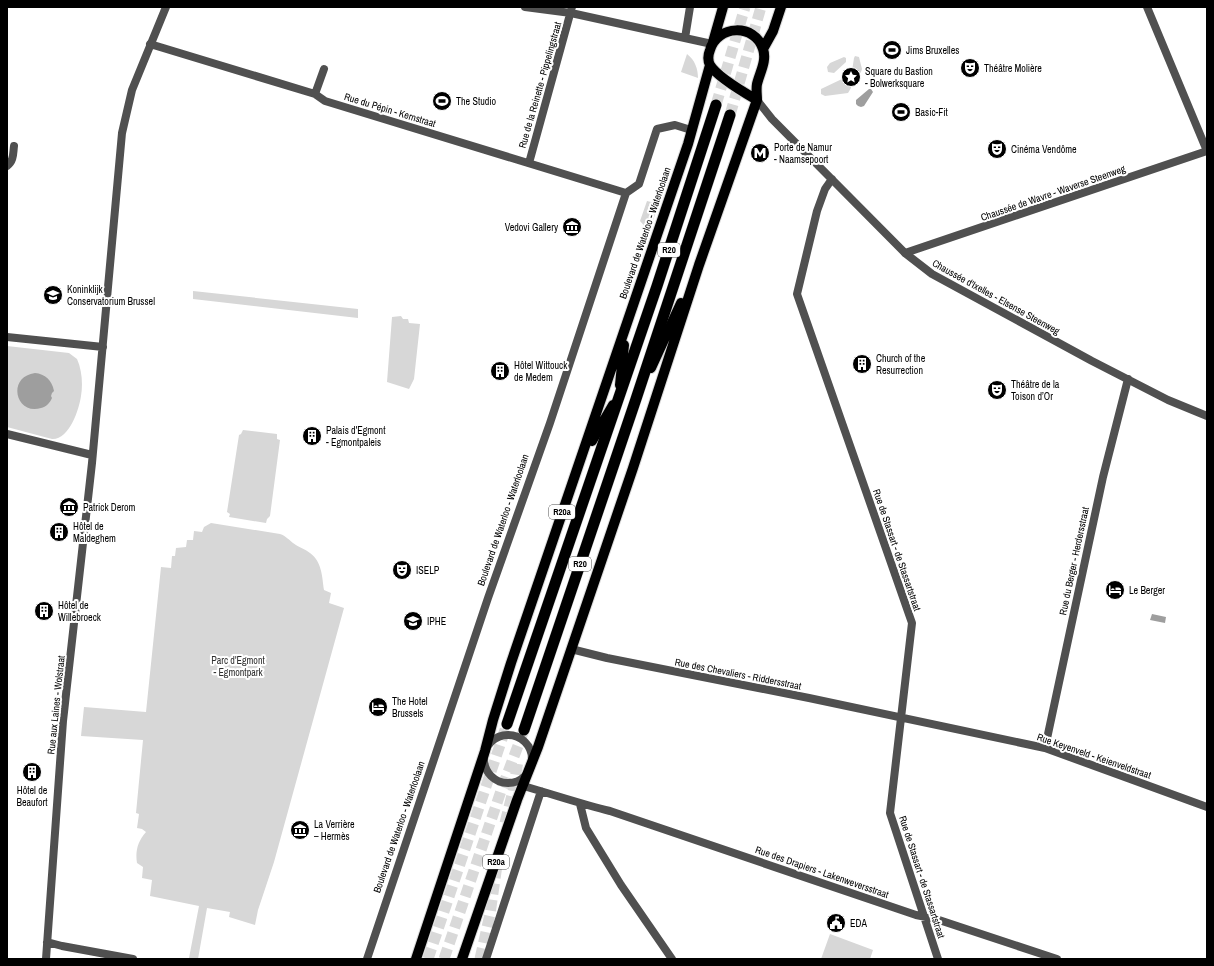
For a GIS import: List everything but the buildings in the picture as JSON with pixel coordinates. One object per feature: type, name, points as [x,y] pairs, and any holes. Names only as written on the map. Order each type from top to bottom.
[{"type":"highway","name":"R20","points":[[507,724],[657,286],[716,105]]},
{"type":"highway","name":"R20","points":[[524,730],[730,115]]},
{"type":"main road","points":[[712,44],[724,33],[739,30],[754,36],[761,44],[764,60],[757,86],[757,100],[717,74],[710,65],[709,54],[723,7]]},
{"type":"main road","points":[[763,49],[773,31],[781,7]]},
{"type":"main road","name":"Boulevard de Waterloo - Waterloolaan","points":[[416,959],[485,751],[511,663],[688,144],[706,84],[710,65]]},
{"type":"main road","points":[[746,94],[757,86]]},
{"type":"main road","name":"R20a","points":[[462,959],[531,766],[633,468],[699,265],[757,100]]},
{"type":"main road","points":[[636,399],[699,265]]},
{"type":"main road","points":[[580,461],[620,394],[625,329]]},
{"type":"street","name":"Rue aux Laines - Wolstraat","points":[[46,959],[63,721],[103,347],[122,133],[132,90],[166,7]]},
{"type":"street","points":[[525,7],[571,10],[671,36],[712,44]]},
{"type":"street","points":[[685,38],[690,7]]},
{"type":"street","points":[[1147,7],[1207,151]]},
{"type":"street","name":"Rue de la Reinette - Pippelingstraat","points":[[529,163],[571,10]]},
{"type":"street","name":"Rue du Pépin - Kernstraat","points":[[150,44],[315,94],[325,101],[626,193]]},
{"type":"street","points":[[315,94],[324,69]]},
{"type":"street","name":"Chaussée d'Ixelles - Elsense Steenweg","points":[[757,100],[772,119],[905,253],[932,274],[1168,400],[1207,416]]},
{"type":"street","name":"Boulevard de Waterloo - Waterloolaan","points":[[367,959],[488,598],[550,423],[626,193],[639,184],[657,129],[675,125],[691,130]]},
{"type":"street","points":[[7,166],[12,158],[14,146]]},
{"type":"street","name":"Chaussée de Wavre - Waverse Steenweg","points":[[905,253],[1207,151]]},
{"type":"street","name":"Rue de Stassart - de Stassartstraat","points":[[832,179],[825,189],[817,211],[797,294],[912,623],[890,813],[938,959]]},
{"type":"street","points":[[7,337],[103,347]]},
{"type":"street","name":"Rue du Berger - Herdersstraat","points":[[1045,748],[1095,511],[1128,379]]},
{"type":"street","points":[[7,434],[92,455]]},
{"type":"street","name":"Rue des Chevaliers - Riddersstraat","points":[[571,649],[607,658],[901,718]]},
{"type":"street","name":"Rue Keyenveld - Keienveldstraat","points":[[901,718],[1045,748],[1207,807]]},
{"type":"street","points":[[506,735],[515,736],[524,740],[529,748],[532,757],[531,766],[526,774],[519,780],[510,782],[501,781],[493,777],[487,770],[484,761],[485,751],[490,743],[497,738],[506,735]]},
{"type":"street","name":"Rue des Drapiers - Lakenweversstraat","points":[[523,786],[580,804],[610,811],[925,917],[1057,959]]},
{"type":"street","points":[[486,959],[541,791]]},
{"type":"street","points":[[580,804],[586,828],[621,885],[672,959]]},
{"type":"street","points":[[47,942],[133,959]]},
{"type":"green space","points":[[687,54],[696,65],[698,78],[681,72]]},
{"type":"green space","points":[[855,56],[859,57],[862,69],[858,75],[855,75],[852,71]]},
{"type":"green space","points":[[844,57],[846,58],[846,62],[834,73],[828,72],[827,67],[830,63]]},
{"type":"green space","points":[[842,79],[847,79],[851,84],[851,88],[848,93],[825,96],[821,94],[821,89]]},
{"type":"green space","points":[[647,201],[659,204],[649,231],[640,221]]},
{"type":"green space","points":[[193,291],[358,309],[358,318],[193,299]]},
{"type":"green space","points":[[401,316],[403,319],[408,319],[409,323],[420,324],[414,379],[409,389],[387,382],[392,317]]},
{"type":"green space","points":[[7,346],[69,353],[77,359],[82,377],[80,402],[68,430],[58,438],[52,439],[7,427]]},
{"type":"green space","points":[[243,430],[277,434],[277,439],[280,440],[270,516],[266,523],[229,517],[230,514],[227,512],[239,435]]},
{"type":"green space","name":"Parc d'Egmont - Egmontpark","points":[[211,523],[280,534],[284,536],[314,557],[321,570],[324,590],[331,593],[329,603],[344,608],[274,862],[258,910],[255,925],[229,917],[230,912],[207,908],[198,959],[189,958],[199,906],[150,896],[152,880],[142,878],[143,867],[137,863],[136,854],[138,846],[146,832],[137,828],[139,814],[136,813],[143,740],[81,736],[84,707],[146,712],[161,567],[171,568],[172,556],[175,556],[176,548],[186,547],[187,540],[193,540],[194,531],[202,532],[204,527]]},
{"type":"green space","points":[[830,934],[873,950],[870,959],[821,959]]},
{"type":"shaded area","points":[[869,89],[873,92],[864,106],[858,106],[856,104],[856,100]]},
{"type":"shaded area","points":[[35,373],[48,378],[54,391],[48,404],[43,407],[32,409],[25,406],[20,401],[18,388],[20,381],[26,376]]},
{"type":"shaded area","points":[[1152,614],[1166,617],[1165,623],[1150,620]]},
{"type":"tunnel","points":[[716,105],[745,7]]},
{"type":"tunnel","points":[[730,115],[761,7]]},
{"type":"tunnel","points":[[428,959],[507,724]]},
{"type":"tunnel","points":[[444,959],[502,788],[524,730]]},
{"type":"tunnel","points":[[505,823],[513,791],[518,761]]},
{"type":"tunnel","points":[[480,959],[490,914],[497,865]]},
{"type":"place","name":"Jims Bruxelles","points":[[892,50]]},
{"type":"place","name":"Théâtre Molière","points":[[970,68]]},
{"type":"place","name":"Square du Bastion - Bolwerksquare","points":[[851,77]]},
{"type":"place","name":"The Studio","points":[[442,101]]},
{"type":"place","name":"Basic-Fit","points":[[901,112]]},
{"type":"place","name":"Cinéma Vendôme","points":[[997,149]]},
{"type":"place","name":"Porte de Namur - Naamsepoort","points":[[760,153]]},
{"type":"place","name":"Vedovi Gallery","points":[[572,227]]},
{"type":"place","name":"Koninklijk Conservatorium Brussel","points":[[53,295]]},
{"type":"place","name":"Church of the Resurrection","points":[[862,364]]},
{"type":"place","name":"Hôtel Wittouck de Medem","points":[[500,371]]},
{"type":"place","name":"Théâtre de la Toison d’Or","points":[[997,390]]},
{"type":"place","name":"Palais d'Egmont - Egmontpaleis","points":[[312,436]]},
{"type":"place","name":"Patrick Derom","points":[[69,507]]},
{"type":"place","name":"Hôtel de Maldeghem","points":[[59,532]]},
{"type":"place","name":"ISELP","points":[[402,570]]},
{"type":"place","name":"Le Berger","points":[[1115,590]]},
{"type":"place","name":"Hôtel de Willebroeck","points":[[44,611]]},
{"type":"place","name":"IPHE","points":[[413,621]]},
{"type":"place","name":"The Hotel Brussels","points":[[378,707]]},
{"type":"place","name":"Hôtel de Beaufort","points":[[32,772]]},
{"type":"place","name":"La Verrière – Hermès","points":[[300,830]]},
{"type":"place","name":"EDA","points":[[836,923]]}]
